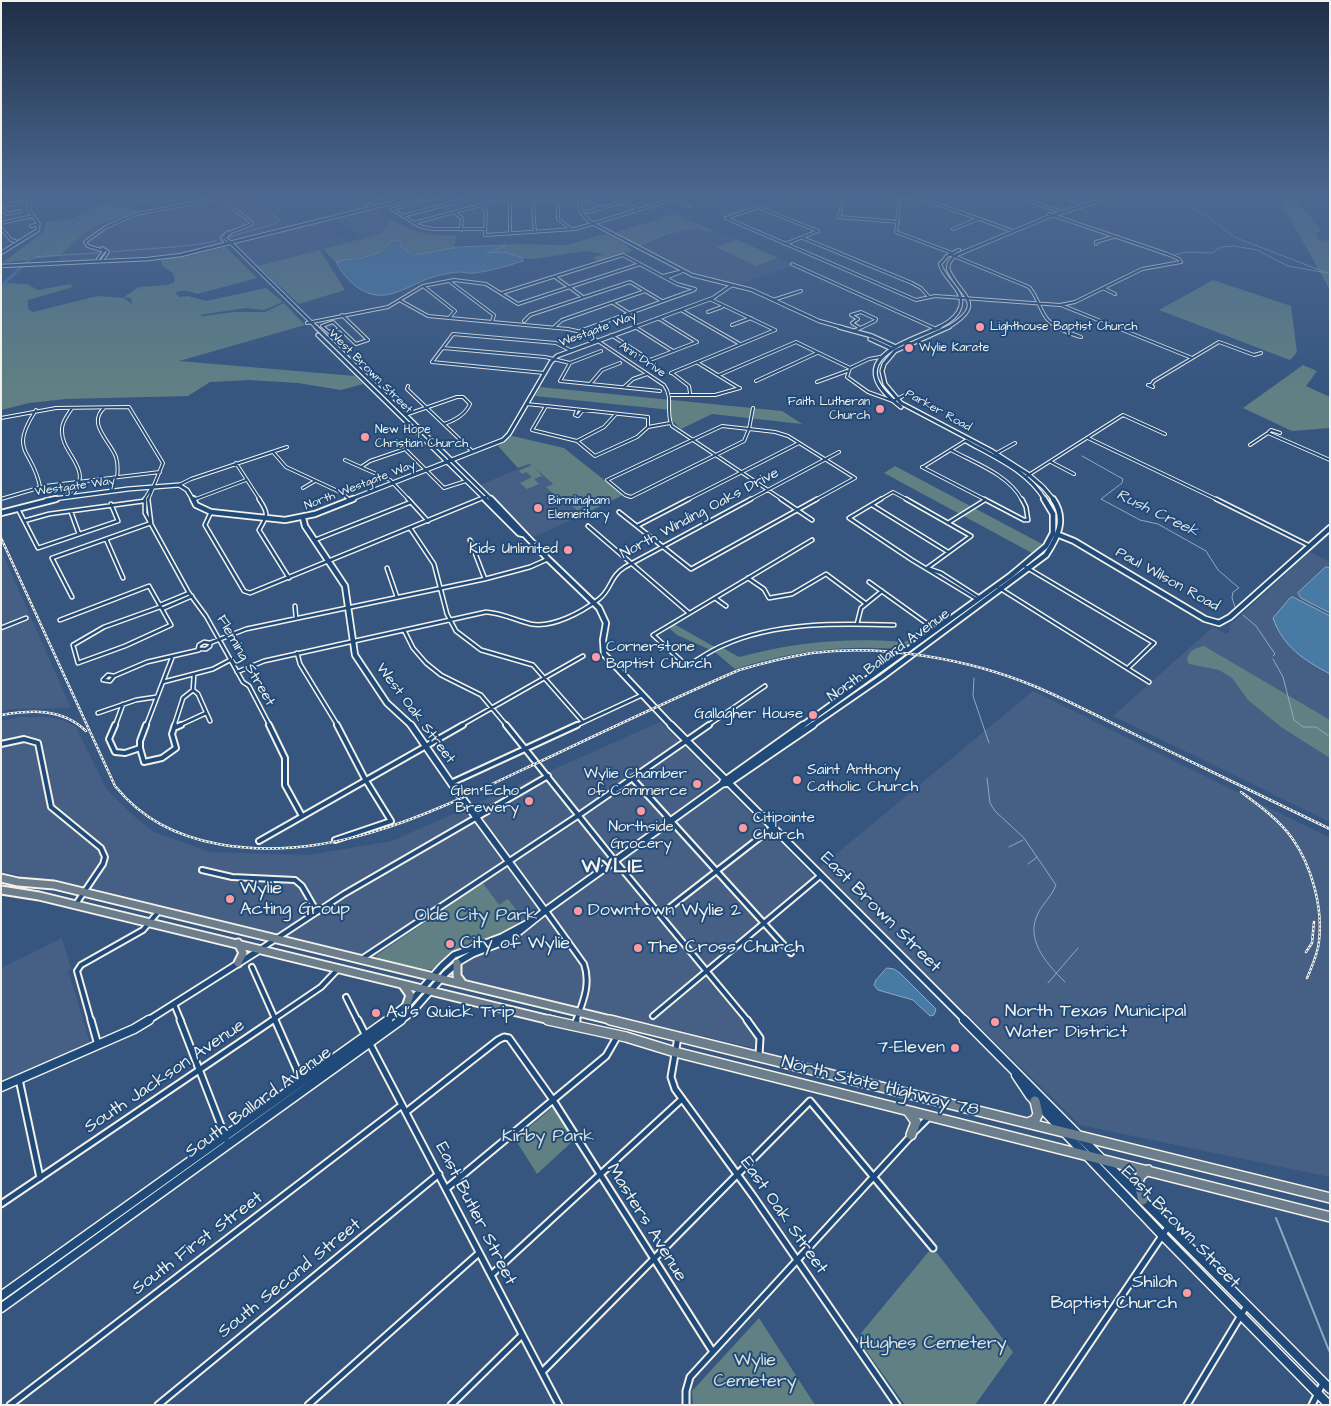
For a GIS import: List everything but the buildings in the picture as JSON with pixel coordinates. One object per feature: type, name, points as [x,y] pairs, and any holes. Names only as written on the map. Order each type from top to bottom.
[{"type":"main road","points":[[1,265],[88,261]]},
{"type":"main road","name":"West Brown Street","points":[[245,261],[323,334],[342,358],[405,415],[466,481],[485,497]]},
{"type":"main road","name":"West Brown Street","points":[[249,261],[485,497],[519,534],[523,534],[592,602],[605,619],[606,627],[602,646],[604,654],[725,782]]},
{"type":"main road","points":[[664,261],[702,278],[756,292],[819,322],[854,331],[899,349]]},
{"type":"main road","points":[[880,357],[890,348],[955,316],[962,306],[959,292],[944,277],[940,268],[943,261]]},
{"type":"main road","points":[[949,261],[947,270],[969,300]]},
{"type":"main road","name":"Westgate Way","points":[[450,462],[503,440],[509,434],[554,359],[570,350],[710,299],[723,293],[732,285]]},
{"type":"main road","name":"Parker Road","points":[[969,300],[969,310],[958,321],[895,351],[882,366],[881,374],[895,400],[994,455],[1041,484],[1055,504],[1060,519],[1060,536]]},
{"type":"main road","points":[[842,328],[895,351]]},
{"type":"main road","name":"Parker Road","points":[[880,357],[876,370],[877,379],[885,393],[965,441],[994,455]]},
{"type":"main road","points":[[342,358],[352,363]]},
{"type":"main road","name":"North Westgate Way","points":[[211,512],[285,520],[303,518],[450,462]]},
{"type":"main road","name":"Parker Road","points":[[1028,475],[1053,512],[1053,534]]},
{"type":"main road","points":[[179,485],[188,490],[192,500],[200,508],[211,512]]},
{"type":"main road","name":"Westgate Way","points":[[1,514],[39,501],[179,485]]},
{"type":"main road","name":"West Oak Street","points":[[303,518],[305,526],[345,586],[355,655],[387,702],[407,719],[451,783],[546,911]]},
{"type":"main road","name":"Paul Wilson Road","points":[[1053,534],[1084,547],[1205,619],[1219,623],[1230,617],[1330,528]]},
{"type":"main road","name":"North Ballard Avenue","points":[[1026,567],[1046,546],[1053,534]]},
{"type":"main road","name":"North Ballard Avenue","points":[[725,782],[862,691],[1026,567],[1046,555],[1060,536]]},
{"type":"main road","name":"North Ballard Avenue","points":[[546,911],[979,599],[998,588]]},
{"type":"main road","name":"East Brown Street","points":[[725,782],[1082,1137],[1327,1386]]},
{"type":"main road","name":"North State Highway 78","points":[[1,878],[18,882],[54,885],[160,910],[1330,1198]]},
{"type":"main road","name":"North State Highway 78","points":[[1,890],[39,896],[151,922],[617,1036],[1330,1217]]},
{"type":"main road","name":"South Ballard Avenue","points":[[367,1039],[412,1012],[427,991],[432,977],[461,951],[474,945],[500,938],[546,911]]},
{"type":"main road","name":"South Ballard Avenue","points":[[1,1308],[89,1245],[227,1140],[367,1039],[427,991],[457,963],[472,954],[510,940],[530,922]]},
{"type":"main road","points":[[238,943],[243,953],[238,963]]},
{"type":"main road","points":[[1,1087],[134,1029],[262,949]]},
{"type":"main road","points":[[457,963],[457,976],[463,984]]},
{"type":"main road","points":[[403,984],[410,995],[406,1007]]},
{"type":"main road","name":"East Brown Street","points":[[1013,1070],[1035,1101],[1162,1235],[1329,1405]]},
{"type":"main road","points":[[1027,1123],[1035,1120],[1038,1114],[1035,1101]]},
{"type":"main road","points":[[906,1110],[913,1116],[916,1122],[911,1135]]},
{"type":"main road","name":"South Ballard Avenue","points":[[1,1296],[86,1235],[227,1140]]},
{"type":"main road","points":[[1143,1200],[1138,1182],[1141,1175],[1148,1170]]},
{"type":"main road","points":[[86,1235],[89,1245]]},
{"type":"street","points":[[502,293],[605,261]]},
{"type":"street","points":[[579,331],[695,289],[677,284],[634,261]]},
{"type":"street","points":[[823,261],[911,299],[929,297],[1060,305],[1075,302],[1142,269],[1177,265],[1181,262],[1179,261]]},
{"type":"street","points":[[858,261],[912,283],[921,288],[929,297]]},
{"type":"street","points":[[967,261],[1029,288],[1034,292],[1048,322],[1068,332]]},
{"type":"street","points":[[309,322],[378,310],[401,301],[423,286],[449,281],[475,281],[493,287],[518,304],[640,264]]},
{"type":"street","points":[[792,264],[934,328]]},
{"type":"street","points":[[662,276],[684,271]]},
{"type":"street","points":[[665,278],[684,271]]},
{"type":"street","points":[[554,276],[583,297]]},
{"type":"street","points":[[449,281],[494,315],[492,322]]},
{"type":"street","points":[[524,321],[530,315],[630,282],[662,301]]},
{"type":"street","points":[[423,286],[455,310],[448,319]]},
{"type":"street","points":[[1103,288],[1115,294]]},
{"type":"street","points":[[553,328],[562,320],[645,291]]},
{"type":"street","points":[[773,300],[801,291]]},
{"type":"street","points":[[690,393],[689,386],[671,373],[775,330],[710,299]]},
{"type":"street","name":"Ann Drive","points":[[401,301],[408,303],[421,314],[448,319],[579,331],[597,340],[664,385],[671,395],[668,412],[670,423]]},
{"type":"street","points":[[612,303],[628,313]]},
{"type":"street","points":[[1060,305],[1192,358]]},
{"type":"street","points":[[708,312],[723,306]]},
{"type":"street","points":[[681,310],[740,344]]},
{"type":"street","points":[[854,331],[875,321],[876,319],[861,312],[850,315],[858,319],[852,323],[860,328]]},
{"type":"street","points":[[329,332],[322,326],[333,322],[356,344],[368,340],[342,315]]},
{"type":"street","points":[[611,335],[650,360],[697,342],[658,318]]},
{"type":"street","points":[[732,325],[751,318]]},
{"type":"street","points":[[635,326],[674,351]]},
{"type":"street","points":[[323,334],[340,329]]},
{"type":"street","points":[[544,373],[432,362],[453,334],[556,343],[570,350]]},
{"type":"street","points":[[719,375],[796,342],[848,370]]},
{"type":"street","points":[[1151,385],[1192,358],[1221,342],[1254,355],[1261,353]]},
{"type":"street","points":[[443,348],[554,359],[570,363],[601,351]]},
{"type":"street","points":[[756,381],[818,353]]},
{"type":"street","points":[[817,382],[870,359],[880,357]]},
{"type":"street","points":[[671,395],[690,393],[722,395],[740,388],[697,362]]},
{"type":"street","points":[[570,363],[560,381],[660,391]]},
{"type":"street","points":[[590,384],[596,373],[620,363]]},
{"type":"street","points":[[848,370],[847,376],[852,381],[884,399],[895,400],[909,393]]},
{"type":"street","points":[[624,387],[634,379],[647,374]]},
{"type":"street","points":[[408,386],[407,389],[474,453]]},
{"type":"street","points":[[405,415],[460,397],[470,404],[460,417],[444,424]]},
{"type":"street","points":[[526,404],[648,417],[648,427]]},
{"type":"street","points":[[546,406],[532,430],[577,441],[595,456],[637,436],[648,427],[670,423],[812,520]]},
{"type":"street","points":[[70,498],[79,485],[81,474],[60,431],[62,421],[73,408]]},
{"type":"street","points":[[104,408],[98,414],[97,423],[119,462],[117,477]]},
{"type":"street","points":[[1,418],[36,410],[129,408],[163,463],[160,472],[40,487],[1,499]]},
{"type":"street","points":[[619,512],[691,569],[855,478],[827,459],[780,433],[750,428],[722,426],[608,478],[608,481],[625,495],[631,497],[744,441],[750,428],[753,408]]},
{"type":"street","points":[[36,410],[26,427],[23,443],[40,480],[40,487]]},
{"type":"street","points":[[577,410],[575,415],[578,416],[583,410]]},
{"type":"street","points":[[577,441],[606,427],[612,422],[616,414]]},
{"type":"street","points":[[1028,475],[1123,415],[1165,434]]},
{"type":"street","points":[[1250,446],[1271,430],[1280,433]]},
{"type":"street","points":[[1268,433],[1330,460]]},
{"type":"street","points":[[1088,438],[1155,468],[1310,546]]},
{"type":"street","points":[[950,450],[1006,482],[1015,490],[1026,507],[1028,514],[1026,521],[922,467],[950,450],[965,441]]},
{"type":"street","points":[[637,526],[799,443]]},
{"type":"street","points":[[994,455],[1015,443]]},
{"type":"street","points":[[179,485],[190,479],[287,447]]},
{"type":"street","points":[[361,467],[405,449],[444,488],[466,481]]},
{"type":"street","points":[[273,452],[286,468],[342,493],[350,501]]},
{"type":"street","name":"North Winding Oaks Drive","points":[[237,672],[264,661],[449,619],[494,612],[503,613],[533,624],[544,625],[562,620],[606,592],[610,580],[616,572],[839,452]]},
{"type":"street","points":[[345,460],[384,476],[394,484],[428,521]]},
{"type":"street","points":[[1051,462],[1074,474]]},
{"type":"street","points":[[236,463],[267,511],[266,518],[259,530],[289,578]]},
{"type":"street","name":"Fleming Street","points":[[151,523],[152,519],[147,506],[160,472]]},
{"type":"street","points":[[192,500],[246,480]]},
{"type":"street","points":[[303,488],[314,481]]},
{"type":"street","points":[[64,498],[74,484],[78,483]]},
{"type":"street","name":"Fleming Street","points":[[153,487],[144,500],[144,513],[189,593],[219,638],[237,672],[248,686],[282,750],[285,758],[285,785],[302,816]]},
{"type":"street","points":[[927,568],[971,536],[893,492],[849,518],[912,560],[979,599]]},
{"type":"street","points":[[211,512],[205,525],[244,591],[250,593],[485,497]]},
{"type":"street","points":[[24,521],[49,514],[144,500]]},
{"type":"street","points":[[948,523],[985,500]]},
{"type":"street","points":[[314,540],[411,502]]},
{"type":"street","points":[[18,508],[38,548],[118,521],[111,504]]},
{"type":"street","points":[[872,505],[948,552]]},
{"type":"street","points":[[72,512],[79,534]]},
{"type":"street","points":[[72,597],[52,558],[151,523]]},
{"type":"street","points":[[588,526],[689,613]]},
{"type":"street","points":[[410,528],[429,553],[442,588],[449,619],[456,631],[470,643],[491,654],[530,663],[545,677],[583,722]]},
{"type":"street","points":[[106,539],[123,578]]},
{"type":"street","points":[[470,540],[485,579]]},
{"type":"street","points":[[812,540],[653,635],[687,666],[722,645],[759,634],[812,626],[894,625]]},
{"type":"street","points":[[200,650],[198,648],[202,643],[210,643],[246,629],[485,579],[530,567],[548,559]]},
{"type":"street","points":[[1026,567],[1154,643],[1128,668]]},
{"type":"street","points":[[387,568],[397,597]]},
{"type":"street","points":[[748,578],[764,589],[769,598],[792,594],[826,574],[865,603]]},
{"type":"street","points":[[869,582],[936,630]]},
{"type":"street","points":[[60,620],[149,586],[160,607],[172,625],[125,646],[78,663],[73,645],[104,627],[160,607],[192,596]]},
{"type":"street","points":[[998,588],[1149,682]]},
{"type":"street","points":[[857,624],[857,612],[865,603],[882,592]]},
{"type":"street","points":[[160,607],[189,593]]},
{"type":"street","points":[[715,598],[726,606]]},
{"type":"street","points":[[296,606],[296,618]]},
{"type":"street","points":[[1,628],[26,618]]},
{"type":"street","points":[[404,630],[414,651],[427,665],[452,681],[480,693],[492,707],[615,861],[758,1034],[759,1056]]},
{"type":"street","points":[[114,676],[147,662],[172,658],[208,648],[210,643]]},
{"type":"street","points":[[297,653],[300,664],[347,741],[365,779],[392,821],[335,840]]},
{"type":"street","points":[[259,841],[583,656]]},
{"type":"street","points":[[172,658],[140,741],[144,762],[152,762],[172,753],[176,748],[172,734],[183,698],[193,690],[194,675]]},
{"type":"street","points":[[162,682],[213,669],[230,660]]},
{"type":"street","points":[[361,960],[579,815],[765,686]]},
{"type":"street","points":[[193,690],[198,694],[210,721]]},
{"type":"street","points":[[451,783],[642,695]]},
{"type":"street","points":[[98,713],[123,704],[156,697]]},
{"type":"street","points":[[123,704],[117,724],[113,728],[109,739],[115,752],[125,753],[140,748]]},
{"type":"street","points":[[174,728],[206,713]]},
{"type":"street","points":[[1,744],[23,738],[38,743],[51,807],[101,848],[105,857],[103,864],[75,905]]},
{"type":"street","points":[[262,949],[317,912],[476,816],[548,776]]},
{"type":"street","points":[[632,778],[792,953]]},
{"type":"street","points":[[660,915],[772,828]]},
{"type":"street","points":[[202,870],[232,877],[295,880],[302,886],[317,912]]},
{"type":"street","points":[[653,1016],[820,876]]},
{"type":"street","points":[[98,1046],[77,971],[81,966],[143,930],[160,910]]},
{"type":"street","points":[[546,911],[586,968],[588,981],[575,1026]]},
{"type":"street","points":[[252,967],[303,1085]]},
{"type":"street","name":"South Jackson Avenue","points":[[1,1204],[321,987],[339,968]]},
{"type":"street","name":"East Butler Street","points":[[346,997],[559,1405]]},
{"type":"street","points":[[174,1004],[227,1140]]},
{"type":"street","points":[[447,1188],[610,1052],[617,1036]]},
{"type":"street","name":"Masters Avenue","points":[[406,1112],[504,1037],[513,1042],[553,1100],[713,1352]]},
{"type":"street","name":"East Oak Street","points":[[678,1037],[671,1077],[675,1089],[798,1260],[897,1405]]},
{"type":"street","points":[[19,1078],[40,1178]]},
{"type":"street","points":[[491,1275],[682,1099]]},
{"type":"street","points":[[542,1372],[810,1101],[933,1248]]},
{"type":"street","name":"South First Street","points":[[10,1405],[402,1105]]},
{"type":"street","points":[[686,1405],[688,1382],[713,1352],[930,1116]]},
{"type":"street","name":"South Second Street","points":[[158,1405],[439,1174]]},
{"type":"street","points":[[1048,1405],[1168,1226]]},
{"type":"street","points":[[308,1405],[479,1253]]},
{"type":"street","points":[[1187,1405],[1247,1305]]},
{"type":"street","points":[[451,1405],[522,1335]]},
{"type":"street","points":[[1312,1405],[1318,1394],[1327,1386]]},
{"type":"shaded area","points":[[252,261],[278,261],[258,266]]},
{"type":"shaded area","points":[[523,261],[480,272],[448,273],[388,295],[371,294],[353,284],[339,268],[336,262]]},
{"type":"shaded area","points":[[669,261],[784,261],[794,265],[738,285],[696,274]]},
{"type":"shaded area","name":"Birmingham Elementary","points":[[530,464],[553,484],[546,487],[582,515],[534,537],[480,485]]},
{"type":"shaded area","points":[[1,550],[71,708],[11,709],[1,712]]},
{"type":"shaded area","points":[[1310,552],[1330,562],[1330,822],[1113,716],[1213,627],[1227,634],[1231,629],[1228,627]]},
{"type":"shaded area","points":[[1326,567],[1330,568],[1330,613],[1301,598],[1298,593]]},
{"type":"shaded area","points":[[1293,597],[1330,616],[1330,674],[1296,652],[1282,637],[1277,628],[1273,618]]},
{"type":"shaded area","points":[[1033,691],[1330,838],[1330,1177],[1080,1125],[818,869]]},
{"type":"shaded area","points":[[21,717],[47,717],[65,721],[76,727],[107,790],[136,818],[154,832],[210,852],[308,855],[392,841],[660,722],[819,882],[706,977],[758,1040],[753,1048],[1,871],[1,721]]},
{"type":"shaded area","points":[[62,938],[71,969],[68,971],[90,1043],[1,1082],[1,968]]},
{"type":"shaded area","points":[[887,968],[894,969],[900,973],[936,1009],[934,1015],[930,1016],[913,1000],[878,990],[874,985],[876,980]]},
{"type":"green space","points":[[5,261],[22,261],[2,263]]},
{"type":"green space","points":[[161,261],[240,261],[257,278],[197,294],[186,291],[175,293],[179,297],[188,296],[206,301],[266,288],[283,302],[264,310],[246,308],[199,315],[265,312],[284,303],[305,325],[179,361],[355,376],[363,384],[341,390],[298,383],[249,380],[210,382],[188,396],[66,399],[29,403],[1,410],[1,283],[27,284],[38,290],[70,284],[73,287],[28,300],[28,309],[33,312],[98,296],[124,298],[132,304],[131,298],[124,297],[139,287],[168,285],[175,282],[173,273],[162,266]]},
{"type":"green space","points":[[279,261],[327,261],[345,290],[299,304],[258,266]]},
{"type":"green space","points":[[745,261],[771,261],[756,266]]},
{"type":"green space","points":[[1314,261],[1330,261],[1330,290]]},
{"type":"green space","points":[[1213,280],[1291,306],[1297,352],[1290,360],[1159,310]]},
{"type":"green space","points":[[1303,365],[1317,371],[1306,386],[1330,397],[1330,428],[1292,431],[1243,408]]},
{"type":"green space","points":[[540,387],[782,411],[802,424],[712,414],[681,429],[671,419],[671,410],[535,396]]},
{"type":"green space","points":[[512,436],[564,448],[623,495],[582,515],[564,499],[560,500],[546,487],[553,484],[535,468],[542,476],[534,479],[539,484],[527,489],[520,483],[532,477],[526,472],[522,474],[519,471],[532,465],[529,464],[518,468],[498,446]]},
{"type":"green space","points":[[895,466],[1042,544],[1032,553],[884,473]]},
{"type":"green space","points":[[674,624],[713,646],[723,648],[739,657],[801,644],[821,642],[863,640],[905,642],[928,625],[933,629],[909,650],[843,648],[821,650],[779,657],[735,669],[715,652],[677,635],[668,627]]},
{"type":"green space","points":[[1204,646],[1330,720],[1330,758],[1281,727],[1248,700],[1232,678],[1219,670],[1189,664],[1187,660],[1191,652]]},
{"type":"green space","name":"Olde City Park","points":[[483,883],[499,905],[508,899],[523,919],[503,933],[458,948],[433,969],[425,970],[377,959],[377,955]]},
{"type":"green space","name":"Kirby Park","points":[[553,1107],[574,1140],[537,1174],[515,1139]]},
{"type":"green space","name":"Hughes Cemetery","points":[[930,1250],[937,1253],[1013,1352],[975,1405],[905,1405],[857,1338]]},
{"type":"green space","name":"Wylie Cemetery","points":[[759,1318],[815,1405],[693,1405],[692,1391]]},
{"type":"waterway","points":[[1,286],[28,261]]},
{"type":"waterway","points":[[1278,261],[1288,266],[1327,273]]},
{"type":"waterway","points":[[1295,261],[1330,274]]},
{"type":"waterway","name":"Rush Creek","points":[[1082,456],[1123,479],[1122,483],[1101,499],[1140,520],[1158,524],[1206,551],[1218,570],[1239,588],[1233,592],[1232,598],[1235,607]]},
{"type":"waterway","name":"Rush Creek","points":[[1243,615],[1256,626],[1275,654],[1273,656]]},
{"type":"waterway","name":"Rush Creek","points":[[1273,659],[1283,677],[1294,720],[1303,727],[1316,727],[1330,737]]},
{"type":"waterway","points":[[974,678],[973,696],[989,743]]},
{"type":"waterway","points":[[987,778],[990,803],[995,811],[1024,838],[1037,857]]},
{"type":"waterway","points":[[1009,847],[1023,840]]},
{"type":"waterway","points":[[1028,864],[1037,857]]},
{"type":"waterway","points":[[1037,857],[1056,885],[1036,918],[1034,936],[1041,953],[1056,973]]},
{"type":"waterway","points":[[1056,973],[1078,948]]},
{"type":"waterway","points":[[1048,983],[1056,973]]},
{"type":"waterway","points":[[1056,973],[1065,982]]},
{"type":"waterway","points":[[1276,1218],[1330,1353]]},
{"type":"railway","points":[[1,538],[115,786],[125,798],[148,817],[174,831],[203,841],[263,849],[306,846],[349,838],[391,826],[474,793],[739,670],[793,656],[839,651],[896,652],[925,656],[954,661],[1009,676],[1061,698],[1330,829]]},
{"type":"railway","points":[[1,715],[46,712],[67,718],[86,731]]},
{"type":"railway","points":[[1241,792],[1287,831],[1305,861],[1315,888],[1320,928],[1319,941],[1315,960],[1307,978]]},
{"type":"railway","points":[[1306,952],[1312,943],[1314,922]]},
{"type":"place","name":"Lighthouse Baptist Church","points":[[980,327]]},
{"type":"place","name":"Wylie Karate","points":[[909,348]]},
{"type":"place","name":"Faith Lutheran Church","points":[[880,409]]},
{"type":"place","name":"New Hope Christian Church","points":[[365,437]]},
{"type":"place","name":"Birmingham Elementary","points":[[538,508]]},
{"type":"place","name":"Kids Unlimited","points":[[568,550]]},
{"type":"place","name":"Cornerstone Baptist Church","points":[[596,657]]},
{"type":"place","name":"Gallagher House","points":[[813,715]]},
{"type":"place","name":"Saint Anthony Catholic Church","points":[[797,780]]},
{"type":"place","name":"Wylie Chamber of Commerce","points":[[697,784]]},
{"type":"place","name":"Glen Echo Brewery","points":[[529,801]]},
{"type":"place","name":"Northside Grocery","points":[[641,811]]},
{"type":"place","name":"Citipointe Church","points":[[743,828]]},
{"type":"place","name":"Wylie Acting Group","points":[[230,899]]},
{"type":"place","name":"Downtown Wylie 2","points":[[578,911]]},
{"type":"place","name":"City of Wylie","points":[[450,944]]},
{"type":"place","name":"The Cross Church","points":[[638,948]]},
{"type":"place","name":"AJ's Quick Trip","points":[[376,1013]]},
{"type":"place","name":"North Texas Municipal Water District","points":[[995,1022]]},
{"type":"place","name":"7-Eleven","points":[[955,1048]]},
{"type":"place","name":"Shiloh Baptist Church","points":[[1187,1293]]},
{"type":"district","name":"WYLIE","points":[[613,868]]}]
